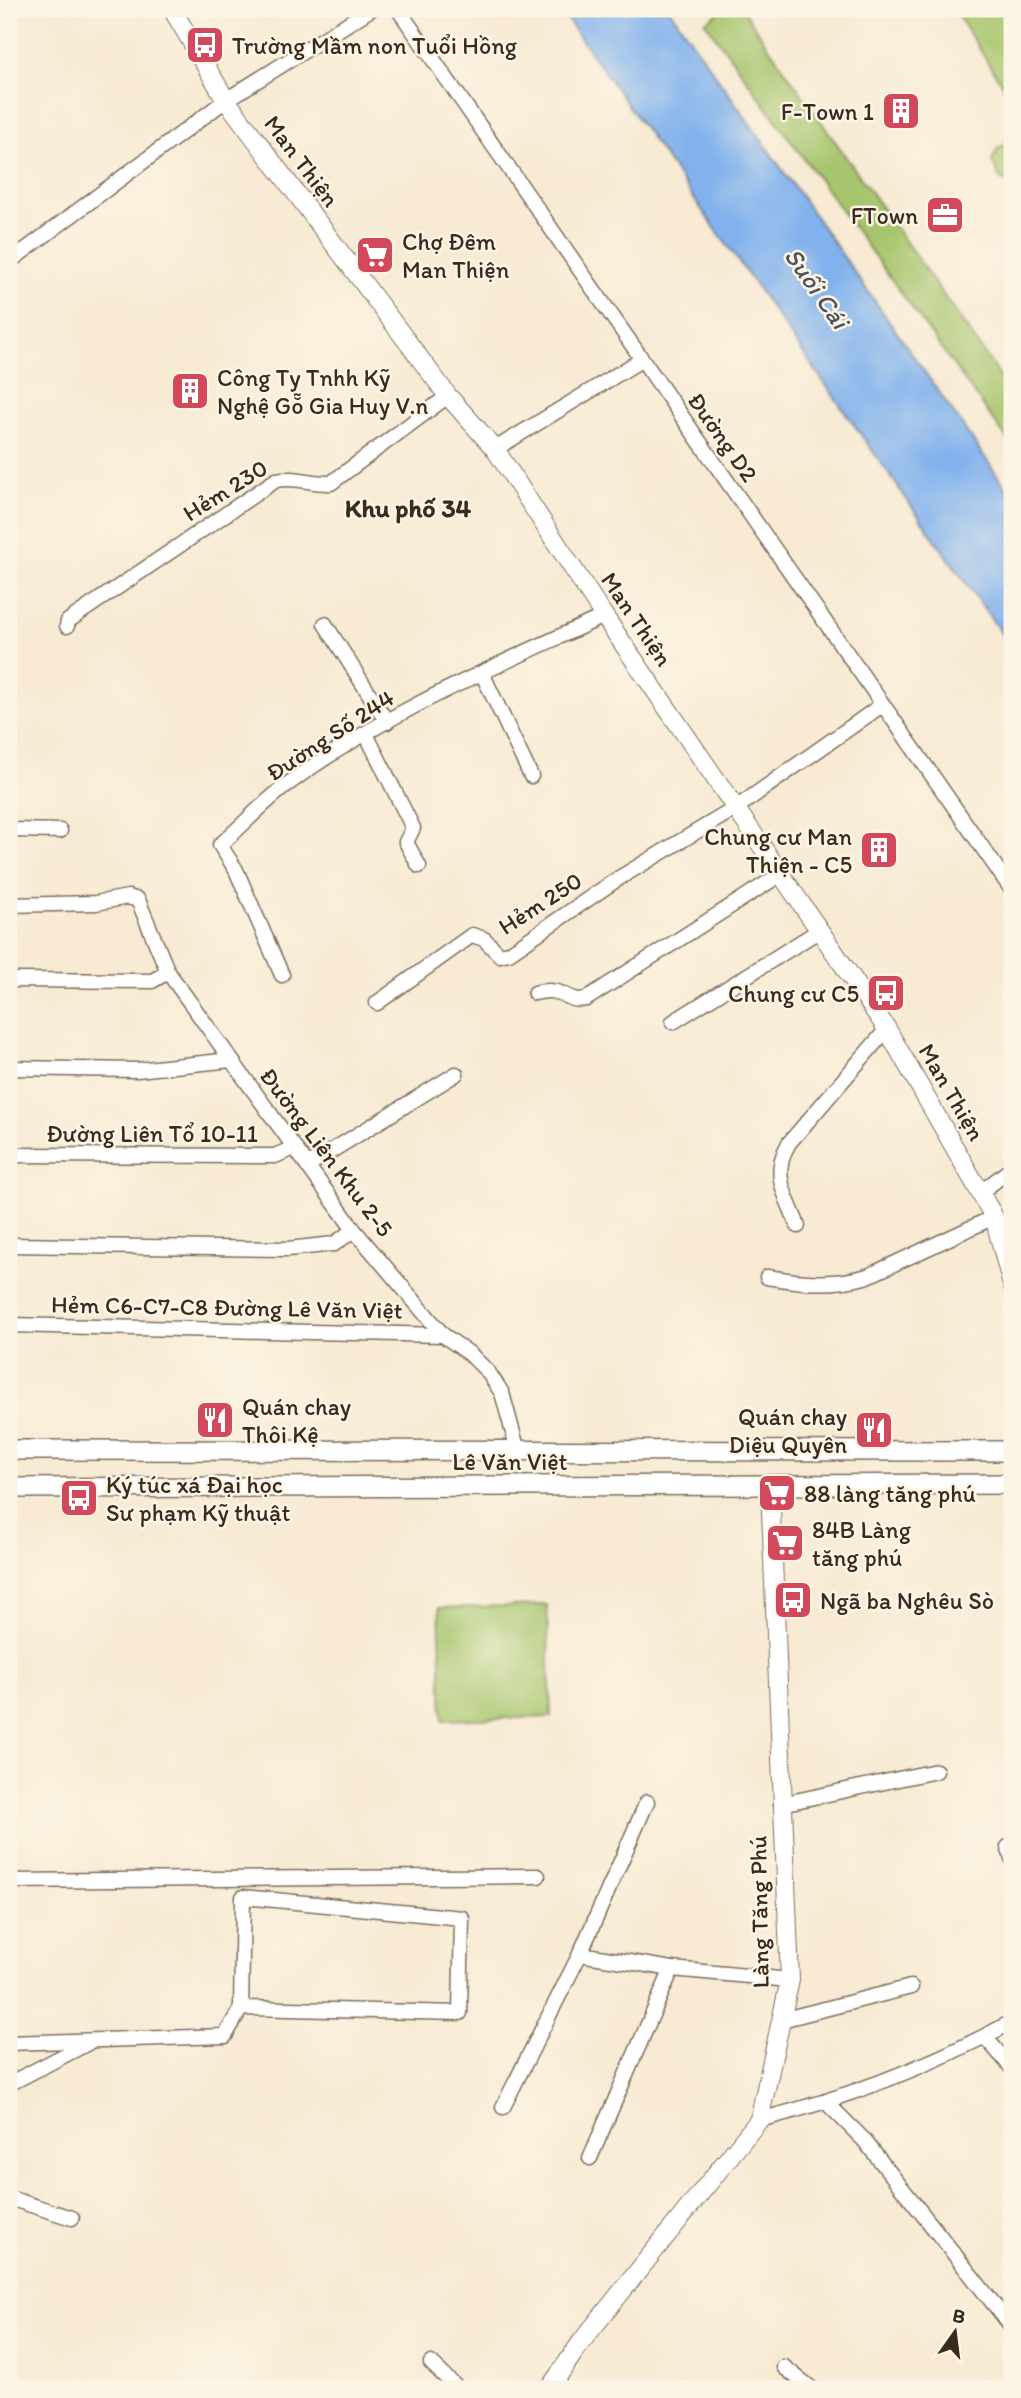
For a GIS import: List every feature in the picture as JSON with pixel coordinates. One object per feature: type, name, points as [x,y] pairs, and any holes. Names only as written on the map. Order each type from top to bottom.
[{"type":"main road","name":"Lê Văn Việt","points":[[9,1450],[1012,1451]]},
{"type":"main road","points":[[769,1451],[770,1485]]},
{"type":"main road","name":"Lê Văn Việt","points":[[9,1488],[1012,1484]]},
{"type":"street","name":"Man Thiện","points":[[172,9],[226,100],[448,396],[495,449],[604,616],[887,1029],[981,1192],[993,1217],[1012,1285]]},
{"type":"street","points":[[9,262],[226,100],[372,9]]},
{"type":"street","name":"Đường D2","points":[[398,9],[1012,890]]},
{"type":"street","points":[[495,449],[640,359]]},
{"type":"street","name":"Hẻm 230","points":[[66,626],[68,621],[276,480],[294,477],[314,484],[331,483],[448,396]]},
{"type":"street","name":"Đường Số 244","points":[[282,975],[236,870],[220,845],[287,784],[366,734],[482,673],[604,616]]},
{"type":"street","points":[[325,624],[387,722]]},
{"type":"street","points":[[482,673],[531,776]]},
{"type":"street","points":[[736,808],[882,705]]},
{"type":"street","points":[[366,734],[413,828],[407,842],[419,866]]},
{"type":"street","name":"Hẻm 250","points":[[377,1003],[472,935],[484,939],[499,955],[509,953],[619,877],[736,808]]},
{"type":"street","points":[[9,830],[60,831]]},
{"type":"street","points":[[536,993],[552,989],[572,999],[586,999],[781,874]]},
{"type":"street","name":"Đường Liên Khu 2-5","points":[[9,905],[96,903],[128,897],[138,900],[169,972],[293,1148],[354,1230],[443,1335],[470,1354],[488,1372],[502,1393],[518,1451]]},
{"type":"street","points":[[673,1023],[820,930]]},
{"type":"street","points":[[9,980],[152,981],[169,972]]},
{"type":"street","points":[[798,1226],[778,1172],[780,1159],[789,1143],[887,1029]]},
{"type":"street","points":[[9,1068],[137,1070],[231,1060]]},
{"type":"street","points":[[307,1166],[456,1074]]},
{"type":"street","name":"Đường Liên Tổ 10-11","points":[[9,1155],[275,1156],[293,1148]]},
{"type":"street","points":[[981,1192],[1012,1168]]},
{"type":"street","points":[[767,1277],[816,1283],[849,1282],[868,1276],[993,1217]]},
{"type":"street","points":[[9,1245],[288,1249],[334,1244],[354,1230]]},
{"type":"street","name":"Hẻm C6-C7-C8 Đường Lê Văn Việt","points":[[9,1325],[443,1335]]},
{"type":"street","name":"Làng Tăng Phú","points":[[549,2389],[582,2341],[759,2120],[790,1980],[770,1485]]},
{"type":"street","points":[[781,1804],[936,1771]]},
{"type":"street","points":[[503,2107],[580,1954],[647,1802]]},
{"type":"street","points":[[9,1881],[538,1875]]},
{"type":"street","points":[[9,2043],[225,2036],[241,2008],[243,1897],[462,1918],[460,2013],[241,2008]]},
{"type":"street","points":[[580,1954],[672,1969],[790,1980]]},
{"type":"street","points":[[590,2158],[672,1969]]},
{"type":"street","points":[[781,2020],[911,1987]]},
{"type":"street","points":[[759,2120],[827,2103],[946,2056],[1012,2022]]},
{"type":"street","points":[[985,2036],[1012,2068]]},
{"type":"street","points":[[9,2084],[92,2041]]},
{"type":"street","points":[[827,2103],[863,2139],[1012,2327]]},
{"type":"street","points":[[9,2198],[72,2218]]},
{"type":"street","points":[[431,2363],[458,2389]]},
{"type":"street","points":[[784,2367],[812,2389]]},
{"type":"green space","points":[[724,9],[742,9],[1012,393],[1012,446],[705,22]]},
{"type":"green space","points":[[954,9],[1012,9],[1012,100]]},
{"type":"green space","points":[[1012,142],[1012,184],[1000,179],[992,160],[998,148]]},
{"type":"green space","points":[[547,1605],[551,1717],[443,1720],[439,1608]]},
{"type":"water","name":"Suối Cái","points":[[560,9],[669,9],[1012,496],[1012,648]]},
{"type":"place","name":"Trường Mầm non Tuổi Hồng","points":[[205,45]]},
{"type":"place","name":"F-Town 1","points":[[901,111]]},
{"type":"place","name":"FTown","points":[[945,215]]},
{"type":"place","name":"Chợ Đêm Man Thiện","points":[[375,255]]},
{"type":"place","name":"Công Ty Tnhh Kỹ Nghệ Gỗ Gia Huy V.n","points":[[190,391]]},
{"type":"place","name":"Chung cư Man Thiện - C5","points":[[879,850]]},
{"type":"place","name":"Chung cư C5","points":[[886,993]]},
{"type":"place","name":"Quán chay Thôi Kệ","points":[[215,1420]]},
{"type":"place","name":"Quán chay Diệu Quyên","points":[[874,1430]]},
{"type":"place","name":"88 làng tăng phú","points":[[777,1493]]},
{"type":"place","name":"Ký túc xá Đại học Sư phạm Kỹ thuật","points":[[79,1498]]},
{"type":"place","name":"84B Làng tăng phú","points":[[785,1543]]},
{"type":"place","name":"Ngã ba Nghêu Sò","points":[[793,1600]]},
{"type":"district","name":"Khu phố 34","points":[[408,508]]}]
